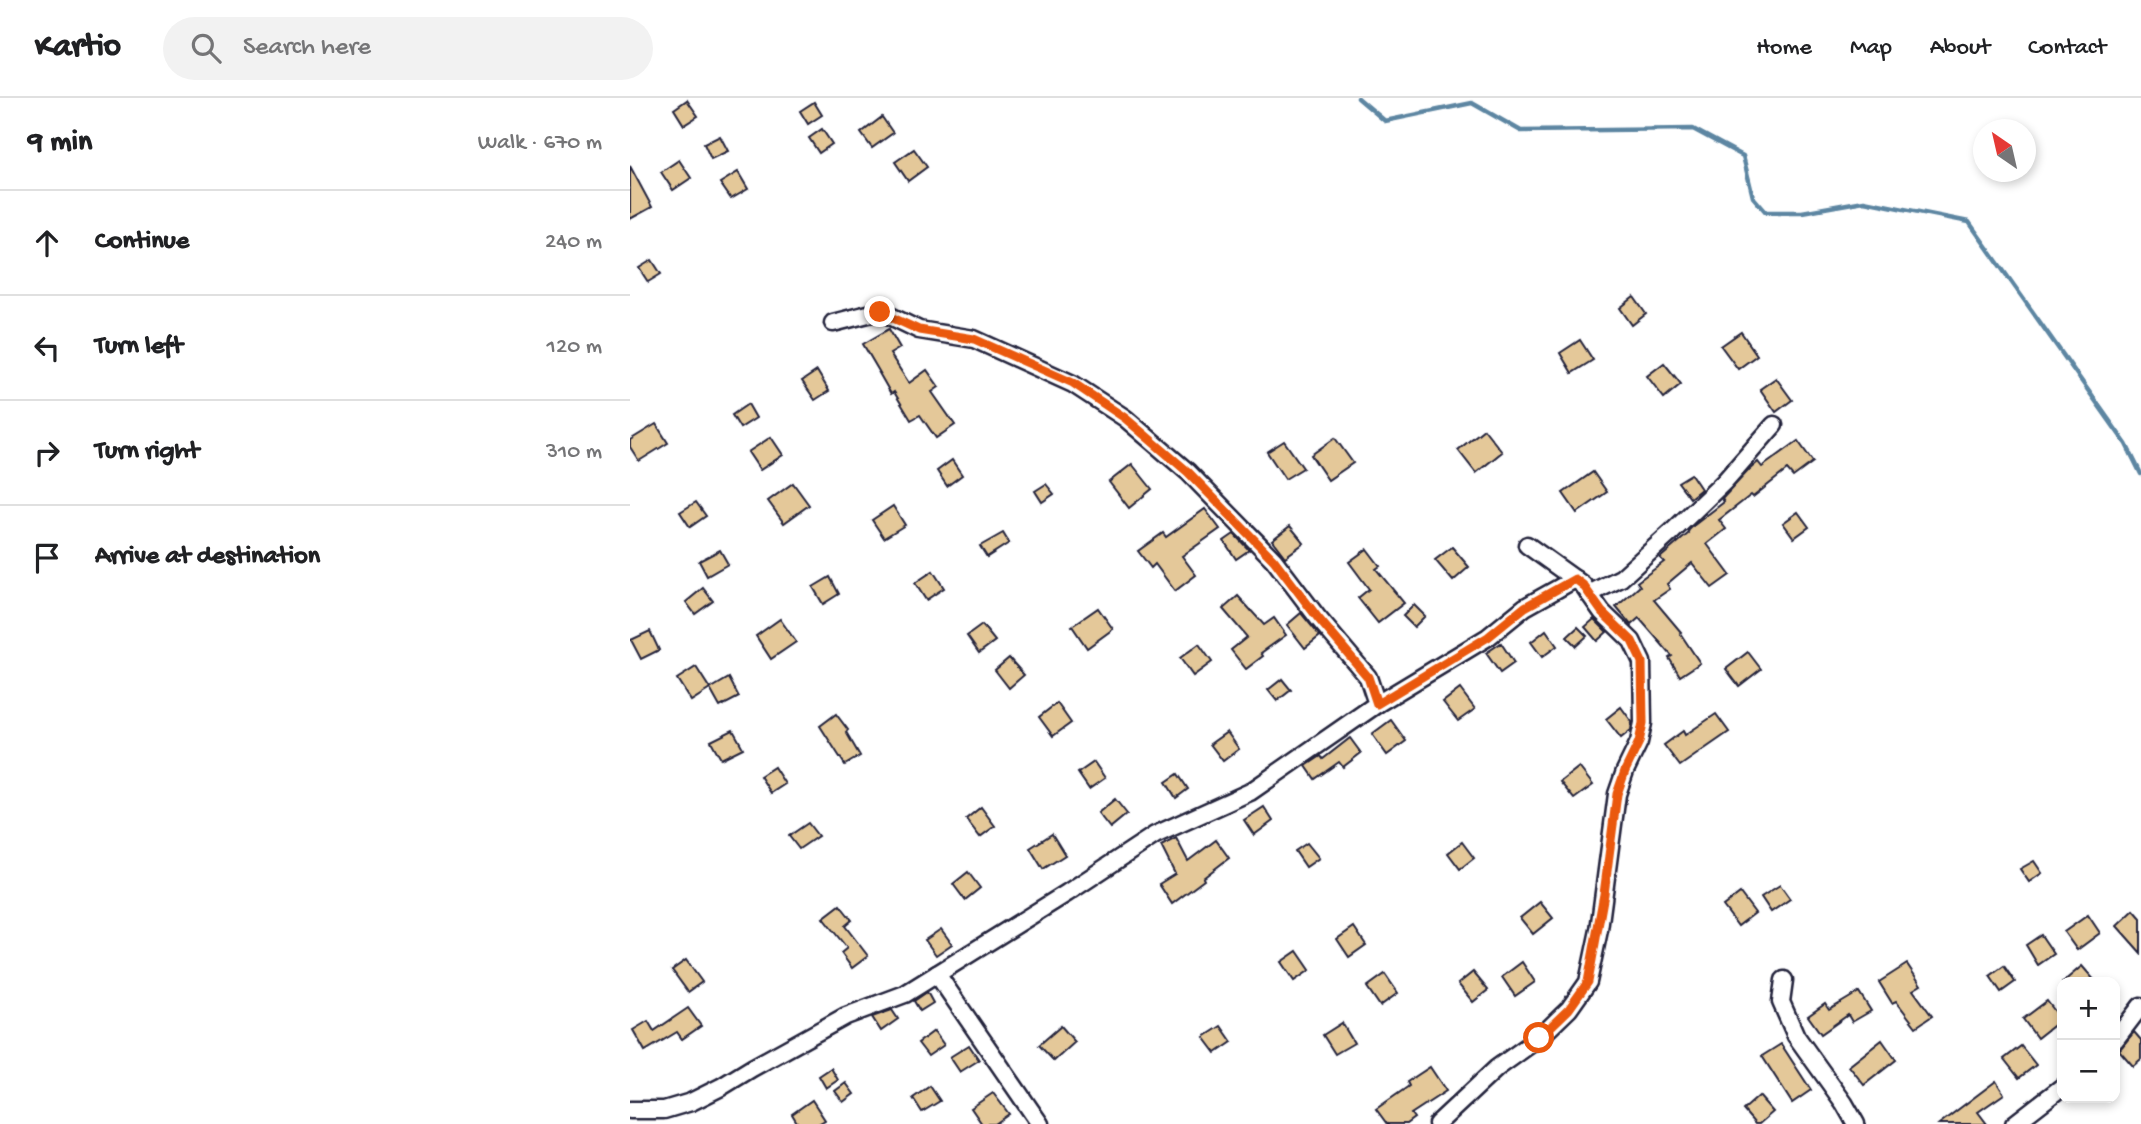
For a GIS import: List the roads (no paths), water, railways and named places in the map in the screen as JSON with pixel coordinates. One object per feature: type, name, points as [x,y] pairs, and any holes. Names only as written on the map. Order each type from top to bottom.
[{"type":"street","points":[[833,323],[880,312],[919,330],[974,339],[1073,383],[1125,418],[1188,472],[1274,560],[1368,677],[1377,704]]},
{"type":"street","points":[[1589,594],[1620,578],[1655,547],[1724,482],[1774,425]]},
{"type":"street","points":[[1437,1124],[1497,1068],[1539,1038],[1569,1009],[1588,982],[1601,918],[1617,794],[1639,742],[1644,696],[1642,662],[1632,641],[1602,612],[1575,579],[1527,545]]},
{"type":"street","points":[[630,1110],[663,1110],[691,1102],[846,1016],[905,994],[1155,835],[1250,792],[1377,704],[1488,637],[1525,607],[1575,579]]},
{"type":"street","points":[[937,974],[1040,1124]]},
{"type":"street","points":[[1784,980],[1781,1002],[1796,1036],[1856,1124]]},
{"type":"street","points":[[2120,1033],[2141,1006]]},
{"type":"street","points":[[2014,1124],[2057,1091]]},
{"type":"waterway","points":[[1358,98],[1385,121],[1472,103],[1521,131],[1693,129],[1743,156],[1753,197],[1766,212],[1802,212],[1864,201],[1969,222],[2126,444],[2141,474]]}]
